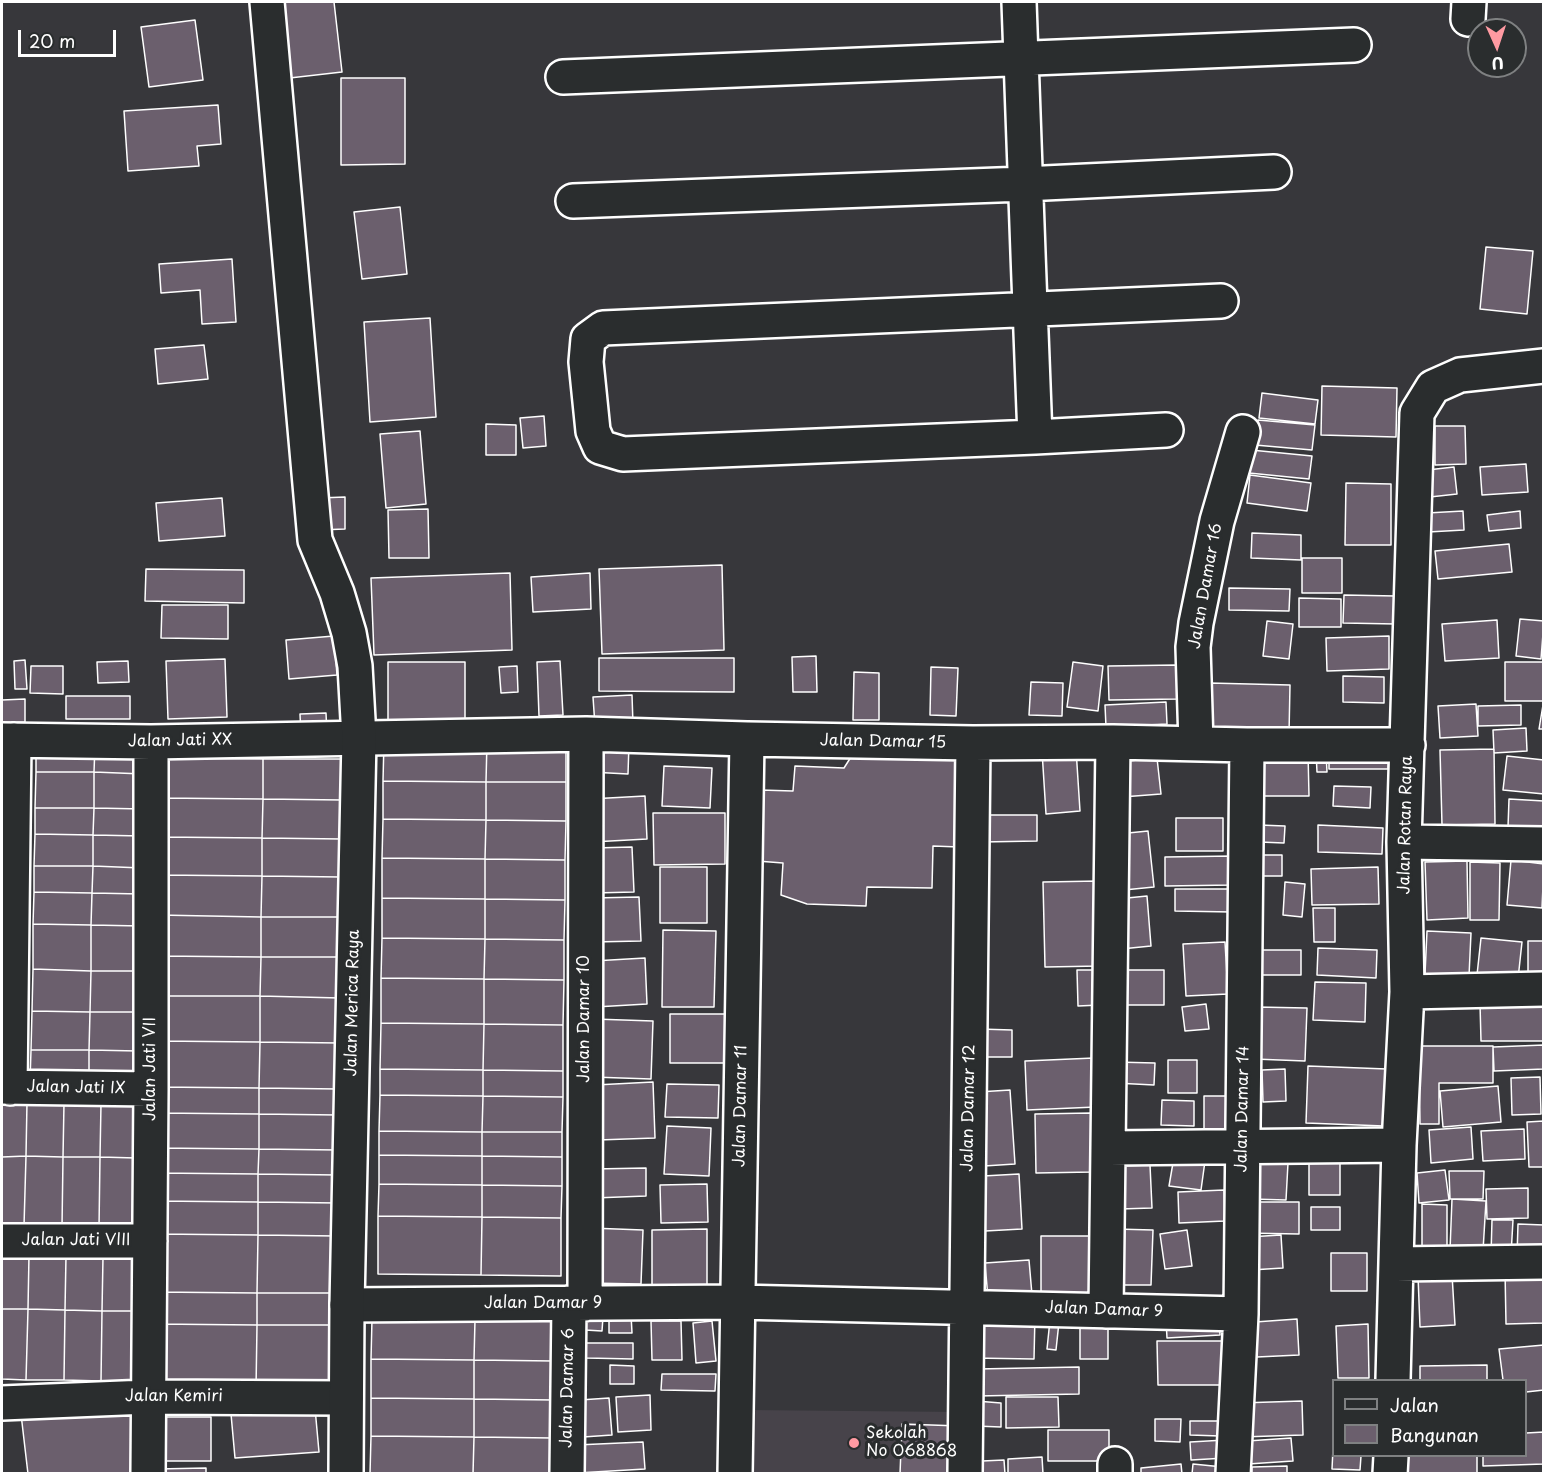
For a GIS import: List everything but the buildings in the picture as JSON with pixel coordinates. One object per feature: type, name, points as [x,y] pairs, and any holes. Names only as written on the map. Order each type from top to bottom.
[{"type":"street","name":"Jalan Merica Raya","points":[[267,2],[315,540],[337,593],[349,633],[355,666],[359,738],[347,1305],[346,1473]]},
{"type":"street","points":[[1019,2],[1035,437]]},
{"type":"street","points":[[562,77],[1354,45]]},
{"type":"street","points":[[573,201],[1274,172]]},
{"type":"street","points":[[1166,430],[623,453],[600,447],[592,431],[586,362],[588,339],[603,328],[1221,301]]},
{"type":"street","name":"Jalan Rotan Raya","points":[[1393,1379],[1399,1145],[1407,992],[1404,842],[1417,413],[1433,387],[1460,375],[1544,366]]},
{"type":"street","name":"Jalan Damar 16","points":[[1196,744],[1193,646],[1196,623],[1217,520],[1243,432]]},
{"type":"street","name":"Jalan Damar 15","points":[[359,738],[585,734],[974,743],[1408,745]]},
{"type":"street","name":"Jalan Damar 10","points":[[577,1304],[585,734]]},
{"type":"street","name":"Jalan Jati XX","points":[[8,740],[151,742],[359,738]]},
{"type":"street","name":"Jalan Damar 11","points":[[735,1473],[747,739]]},
{"type":"street","points":[[6,1087],[8,740]]},
{"type":"street","name":"Jalan Jati VII","points":[[148,1473],[151,742]]},
{"type":"street","points":[[1106,1311],[1113,742]]},
{"type":"street","name":"Jalan Damar 12","points":[[965,1473],[974,743]]},
{"type":"street","name":"Jalan Damar 14","points":[[1233,1473],[1241,1314],[1246,745]]},
{"type":"street","points":[[1404,842],[1544,844]]},
{"type":"street","points":[[1407,992],[1544,989]]},
{"type":"street","name":"Jalan Jati IX","points":[[6,1087],[151,1089]]},
{"type":"street","points":[[1109,1148],[1399,1145]]},
{"type":"street","name":"Jalan Jati VIII","points":[[2,1241],[150,1241]]},
{"type":"street","points":[[1396,1264],[1544,1262]]},
{"type":"street","name":"Jalan Damar 9","points":[[347,1305],[738,1302],[1241,1314]]},
{"type":"street","name":"Jalan Damar 6","points":[[567,1473],[577,1304]]},
{"type":"street","name":"Jalan Kemiri","points":[[2,1403],[147,1396],[346,1398]]},
{"type":"street","points":[[1390,1473],[1391,1457]]},
{"type":"shaded area","name":"Sekolah No 068868","points":[[747,1410],[962,1412],[961,1473],[747,1474]]},
{"type":"place","name":"Sekolah No 068868","points":[[854,1443]]}]
